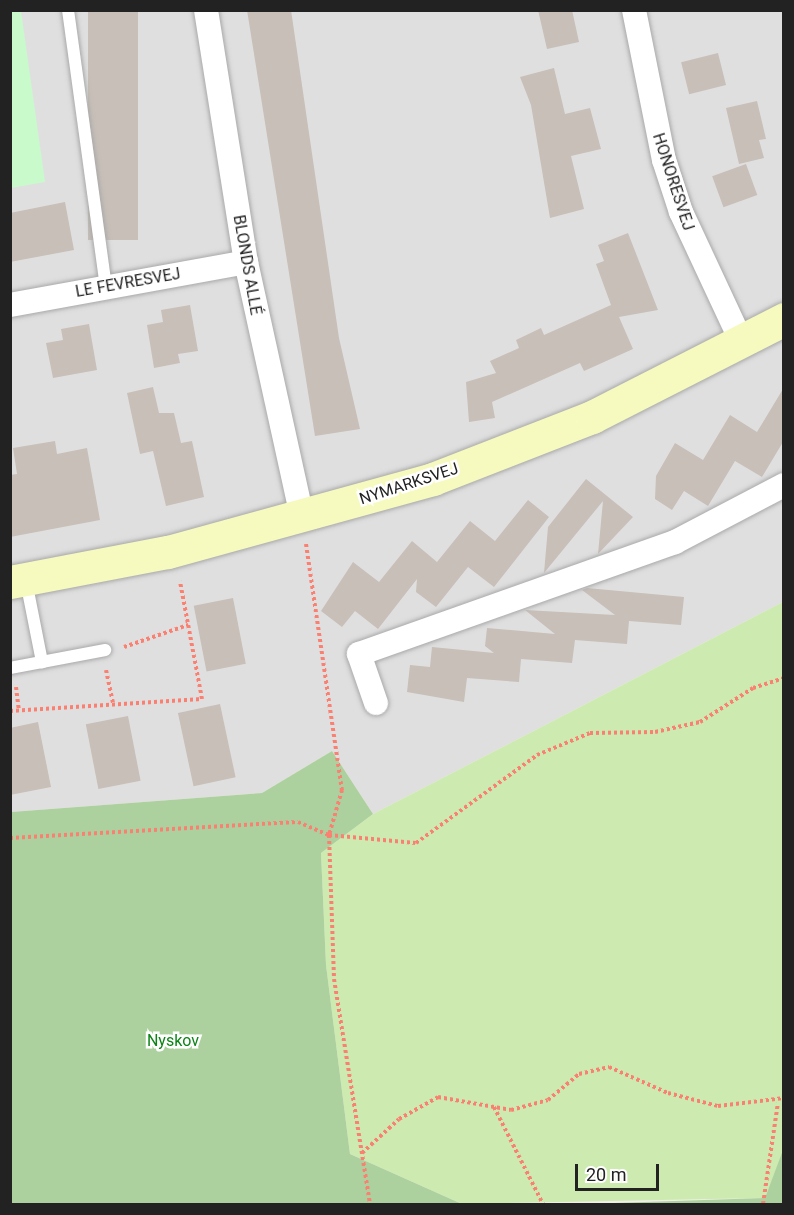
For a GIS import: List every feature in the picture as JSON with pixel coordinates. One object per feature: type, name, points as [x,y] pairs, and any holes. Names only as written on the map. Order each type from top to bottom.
[{"type":"street","name":"BLONDS ALLÉ","points":[[206,10],[246,262],[302,516]]},
{"type":"street","name":"HONORESVEJ","points":[[634,10],[664,160],[681,212],[742,343]]},
{"type":"street","name":"LE FEVRESVEJ","points":[[10,305],[246,262]]},
{"type":"street","name":"NYMARKSVEJ","points":[[18,581],[174,550],[433,479],[592,417],[742,343],[783,319]]},
{"type":"street","points":[[376,703],[359,654],[675,542],[783,485]]},
{"type":"lane","points":[[68,10],[106,287]]},
{"type":"lane","points":[[18,581],[42,662]]},
{"type":"lane","points":[[10,668],[104,650]]},
{"type":"path","points":[[302,516],[342,790],[329,835],[334,979],[370,1204]]},
{"type":"path","points":[[10,711],[202,699],[174,550]]},
{"type":"path","points":[[113,704],[104,650],[140,644],[188,625]]},
{"type":"path","points":[[10,838],[245,822],[298,822],[329,835],[416,843],[537,755],[590,733],[655,732],[700,722],[753,688],[783,678]]},
{"type":"path","points":[[362,1153],[399,1119],[438,1097],[511,1110],[548,1100],[579,1074],[609,1067],[668,1093],[718,1106],[778,1103]]},
{"type":"path","points":[[763,1204],[778,1103],[783,1098]]},
{"type":"path","points":[[494,1107],[543,1204]]},
{"type":"shaded area","points":[[11,11],[783,11],[783,602],[373,814],[332,751],[262,793],[11,812]]},
{"type":"green space","points":[[11,10],[21,11],[45,182],[11,188]]},
{"type":"green space","points":[[783,602],[784,1150],[765,1198],[462,1204],[350,1154],[326,965],[321,853],[373,814]]},
{"type":"green space","name":"Nyskov","points":[[332,751],[373,814],[321,853],[326,965],[350,1154],[462,1204],[11,1204],[11,812],[262,793]]},
{"type":"green space","points":[[783,1150],[783,1204],[584,1204],[765,1198]]},
{"type":"building","points":[[88,10],[138,10],[138,240],[88,240]]},
{"type":"building","points":[[247,10],[291,10],[339,338],[360,429],[315,436]]},
{"type":"building","points":[[538,10],[572,10],[579,42],[547,49]]},
{"type":"building","points":[[718,53],[726,85],[689,94],[681,62]]},
{"type":"building","points":[[554,68],[565,114],[590,108],[601,149],[571,156],[584,209],[550,218],[531,105],[520,77]]},
{"type":"building","points":[[757,101],[766,139],[759,140],[764,158],[739,164],[726,108]]},
{"type":"building","points":[[746,164],[757,195],[723,207],[712,176]]},
{"type":"building","points":[[65,202],[74,250],[10,262],[10,213]]},
{"type":"building","points":[[628,233],[658,310],[619,317],[633,349],[584,371],[580,363],[492,402],[495,418],[469,422],[466,382],[496,373],[490,361],[519,348],[516,340],[541,328],[544,335],[611,305],[596,264],[604,261],[598,245]]},
{"type":"building","points":[[190,305],[198,351],[178,354],[180,363],[154,368],[147,325],[163,322],[161,310]]},
{"type":"building","points":[[89,324],[97,370],[53,378],[46,343],[63,340],[61,329]]},
{"type":"building","points":[[153,387],[159,413],[174,413],[181,443],[192,441],[204,497],[166,506],[153,451],[140,454],[127,393]]},
{"type":"building","points":[[783,389],[783,442],[762,477],[735,461],[708,506],[684,491],[672,510],[655,499],[656,476],[675,443],[703,460],[730,415],[757,432]]},
{"type":"building","points":[[55,441],[57,454],[87,448],[100,520],[10,537],[10,475],[17,474],[13,448]]},
{"type":"building","points":[[586,479],[633,517],[598,554],[603,501],[544,573],[548,527]]},
{"type":"building","points":[[528,500],[549,517],[494,587],[468,567],[436,607],[416,592],[417,579],[378,629],[355,611],[342,627],[321,611],[353,562],[379,582],[412,541],[437,562],[470,521],[495,541]]},
{"type":"building","points":[[587,588],[684,597],[681,625],[629,621],[627,644],[575,640],[572,663],[521,659],[519,682],[467,678],[464,702],[407,692],[410,665],[430,667],[432,647],[494,653],[485,646],[487,628],[555,634],[525,610],[615,615],[582,590]]},
{"type":"building","points":[[233,598],[246,664],[207,671],[194,606]]},
{"type":"building","points":[[220,704],[236,777],[194,786],[178,713]]},
{"type":"building","points":[[128,716],[141,781],[98,789],[86,724]]},
{"type":"building","points":[[38,722],[51,787],[10,795],[10,728]]}]
